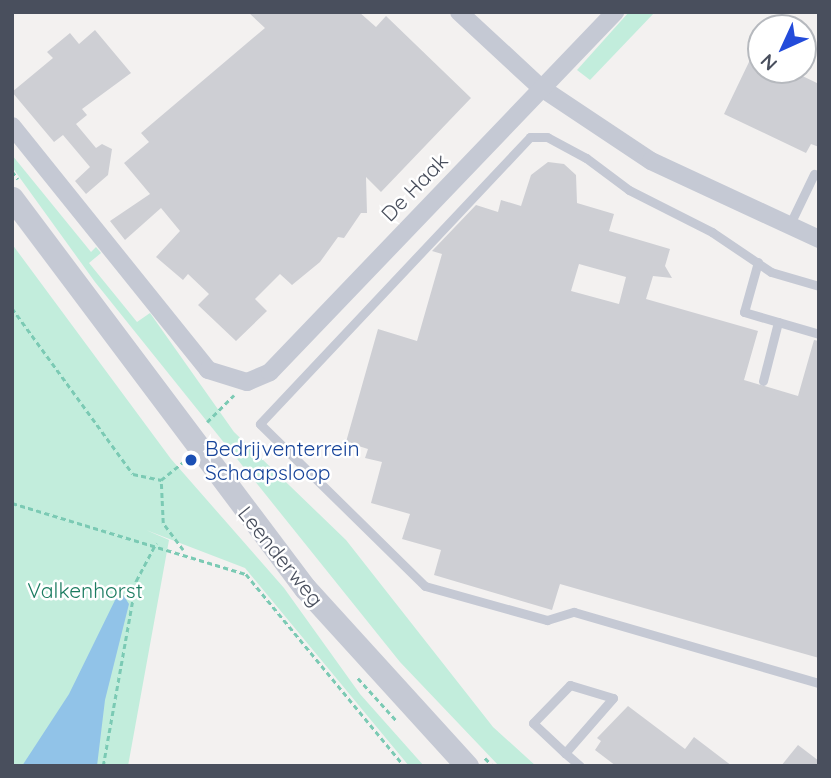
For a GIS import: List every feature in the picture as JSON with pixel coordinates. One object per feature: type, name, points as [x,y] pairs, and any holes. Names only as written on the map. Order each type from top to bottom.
[{"type":"street","points":[[459,12],[540,87],[651,161],[788,229],[819,239]]},
{"type":"street","name":"De Haak","points":[[240,382],[270,372],[540,87],[615,12]]},
{"type":"street","points":[[12,126],[208,370],[240,382]]},
{"type":"street","name":"Leenderweg","points":[[12,198],[188,450],[305,588],[467,766]]},
{"type":"lane","points":[[819,286],[771,272],[712,232],[629,190],[576,153],[547,137],[530,136],[260,424],[425,586],[547,620],[575,612],[819,683]]},
{"type":"lane","points":[[788,229],[814,174]]},
{"type":"lane","points":[[758,262],[744,312],[819,334]]},
{"type":"lane","points":[[763,381],[778,322]]},
{"type":"lane","points":[[565,753],[613,698],[570,685],[533,723],[565,753],[579,766]]},
{"type":"path","points":[[12,308],[133,474],[161,480]]},
{"type":"path","points":[[184,552],[163,523],[161,480],[233,396],[240,382]]},
{"type":"path","points":[[12,503],[228,565],[260,587],[404,766]]},
{"type":"path","points":[[103,766],[136,581],[156,543]]},
{"type":"green space","points":[[629,12],[655,12],[590,80],[577,70]]},
{"type":"green space","points":[[12,155],[91,252],[96,247],[101,253],[89,263],[137,322],[150,313],[234,432],[346,540],[493,727],[536,766],[499,766],[400,662],[95,282],[12,167]]},
{"type":"green space","name":"Valkenhorst","points":[[12,244],[171,459],[284,588],[360,694],[424,766],[409,766],[245,568],[146,530],[169,540],[128,766],[12,766]]},
{"type":"water","points":[[120,590],[129,604],[105,700],[97,766],[22,766],[69,694]]},
{"type":"building","points":[[248,12],[359,12],[376,27],[386,16],[471,98],[381,192],[366,177],[367,213],[361,213],[344,238],[338,237],[320,262],[292,285],[280,274],[255,299],[267,311],[236,341],[198,305],[209,294],[188,274],[183,280],[156,257],[180,231],[161,208],[125,240],[110,221],[150,194],[124,163],[149,142],[141,133],[265,28]]},
{"type":"building","points":[[95,30],[131,73],[82,109],[87,115],[76,124],[96,148],[102,144],[112,149],[108,175],[86,194],[75,181],[90,167],[63,135],[54,142],[12,92],[53,58],[47,52],[70,33],[79,44]]},
{"type":"building","points":[[747,66],[747,84],[817,83],[819,147],[811,144],[806,153],[724,114]]},
{"type":"building","points":[[548,162],[564,164],[576,175],[577,203],[614,214],[609,231],[670,249],[665,266],[672,278],[653,276],[646,299],[758,331],[744,380],[798,396],[814,340],[819,341],[819,658],[560,584],[552,610],[434,575],[441,550],[402,539],[410,514],[371,503],[382,462],[365,458],[368,449],[346,442],[378,329],[417,341],[442,254],[432,251],[476,205],[498,212],[501,200],[521,206],[531,175]],"holes":[[[579,264],[626,277],[619,304],[571,291]]]},
{"type":"building","points":[[628,706],[685,749],[694,737],[732,766],[616,766],[595,750],[601,741],[597,738]]},
{"type":"building","points":[[798,745],[819,761],[819,766],[781,766]]},
{"type":"place","name":"Bedrijventerrein Schaapsloop","points":[[191,460]]}]
